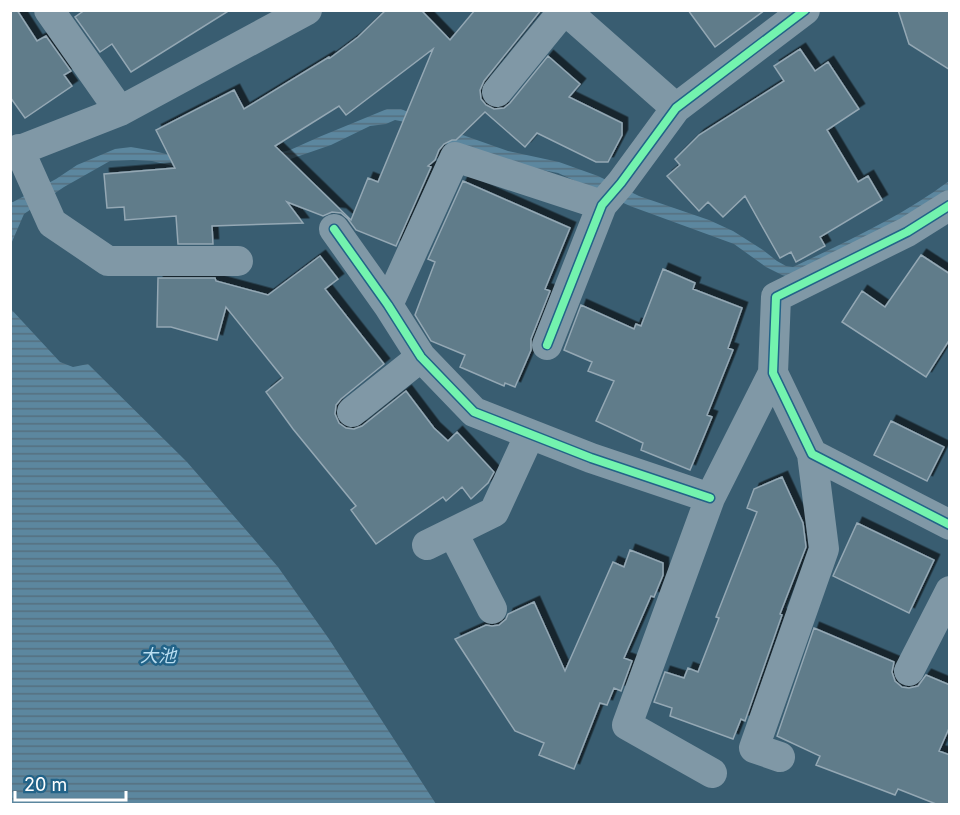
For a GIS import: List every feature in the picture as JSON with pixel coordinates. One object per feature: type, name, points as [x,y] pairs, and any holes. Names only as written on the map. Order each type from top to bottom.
[{"type":"street","points":[[48,10],[120,111]]},
{"type":"street","points":[[238,261],[108,261],[52,223],[15,152],[120,111],[307,10]]},
{"type":"street","points":[[497,92],[564,10],[676,108]]},
{"type":"street","points":[[547,345],[611,194],[676,108],[788,15]]},
{"type":"street","points":[[388,305],[455,157],[611,194]]},
{"type":"street","points":[[712,773],[627,725],[710,498],[773,373],[776,297],[907,232],[950,205]]},
{"type":"street","points":[[334,229],[388,305],[421,357],[474,412],[591,458],[710,498]]},
{"type":"street","points":[[352,412],[421,357]]},
{"type":"street","points":[[773,373],[812,454],[824,549],[754,748],[780,757]]},
{"type":"street","points":[[490,610],[440,539],[494,512],[530,434]]},
{"type":"street","points":[[812,454],[950,525]]},
{"type":"street","points":[[909,671],[950,591]]},
{"type":"water","points":[[387,109],[401,109],[457,133],[508,151],[559,162],[598,176],[639,196],[709,220],[733,231],[786,266],[793,267],[873,228],[912,206],[949,181],[949,198],[794,278],[766,267],[734,244],[630,206],[558,173],[507,163],[450,146],[443,139],[415,124],[395,120],[370,126],[331,145],[276,164],[185,169],[152,161],[110,161],[64,187],[24,214],[11,244],[11,202],[56,179],[77,165],[115,149],[131,147],[178,157],[255,159],[290,150]]},
{"type":"water","name":"大池","points":[[10,308],[60,362],[73,367],[88,364],[187,462],[278,567],[329,639],[436,804],[11,804]]},
{"type":"building","points":[[10,10],[17,10],[37,41],[46,36],[71,71],[64,75],[72,86],[25,118],[10,97]]},
{"type":"building","points":[[85,10],[230,10],[131,72],[112,44],[100,52],[75,17]]},
{"type":"building","points":[[386,10],[421,10],[450,40],[475,10],[541,10],[484,81],[480,90],[481,99],[494,109],[504,108],[548,56],[580,84],[569,97],[622,123],[622,135],[608,162],[596,162],[537,133],[525,147],[485,112],[456,140],[444,144],[435,160],[428,166],[431,167],[396,246],[356,230],[341,213],[332,212],[323,216],[287,202],[303,223],[212,226],[213,244],[178,244],[176,216],[125,220],[124,207],[107,208],[104,174],[175,168],[156,130],[234,90],[244,109],[330,58],[358,37]],"holes":[[[433,49],[378,182],[368,178],[351,220],[275,146],[339,106],[346,115]]]},
{"type":"building","points":[[688,10],[765,10],[715,47]]},
{"type":"building","points":[[898,10],[950,10],[950,70],[909,44]]},
{"type":"building","points":[[800,49],[815,71],[828,62],[859,109],[827,130],[858,182],[868,176],[882,200],[820,237],[825,246],[796,262],[791,252],[780,258],[745,196],[723,217],[708,202],[699,211],[667,176],[680,165],[675,159],[699,135],[784,81],[774,66]]},
{"type":"building","points":[[463,181],[570,228],[545,289],[550,291],[531,339],[531,350],[515,387],[505,383],[504,386],[460,367],[465,355],[431,341],[415,315],[435,262],[428,259]]},
{"type":"building","points":[[921,255],[950,274],[950,339],[926,377],[842,322],[862,291],[885,307]]},
{"type":"building","points":[[320,256],[338,279],[325,289],[384,364],[336,405],[335,414],[339,423],[346,428],[354,429],[362,426],[406,391],[434,428],[448,441],[457,432],[494,472],[488,483],[471,499],[462,487],[446,501],[443,497],[376,544],[351,510],[356,506],[266,392],[283,378],[226,307],[217,340],[171,327],[157,327],[158,278],[215,278],[216,281],[268,295]]},
{"type":"building","points":[[663,269],[695,283],[693,289],[742,308],[728,348],[733,350],[707,415],[712,417],[690,470],[641,450],[643,443],[596,421],[614,381],[588,371],[592,362],[564,350],[581,305],[634,329],[636,324],[641,326]]},
{"type":"building","points":[[891,421],[944,447],[927,481],[874,455]]},
{"type":"building","points":[[782,477],[803,523],[806,547],[780,614],[782,615],[745,721],[741,719],[733,739],[670,716],[672,708],[654,702],[665,672],[684,678],[688,668],[698,672],[719,618],[716,617],[757,512],[747,508],[754,489]]},
{"type":"building","points":[[857,523],[934,560],[909,613],[833,576]]},
{"type":"building","points":[[630,550],[663,563],[663,575],[654,597],[651,596],[624,658],[632,661],[621,691],[614,688],[607,705],[600,703],[574,769],[539,755],[544,743],[515,731],[455,639],[486,625],[499,625],[508,614],[534,602],[565,671],[613,562],[624,567]]},
{"type":"building","points":[[814,628],[894,662],[892,672],[895,681],[902,687],[918,686],[926,675],[950,685],[950,726],[939,751],[950,755],[950,804],[936,804],[898,789],[895,795],[816,765],[820,756],[777,736]]},
{"type":"cycle path","points":[[547,345],[602,205],[676,108],[805,10]]},
{"type":"cycle path","points":[[950,205],[907,232],[776,297],[773,373],[812,454],[950,525]]},
{"type":"cycle path","points":[[334,229],[388,305],[421,357],[474,412],[591,458],[710,498]]}]
